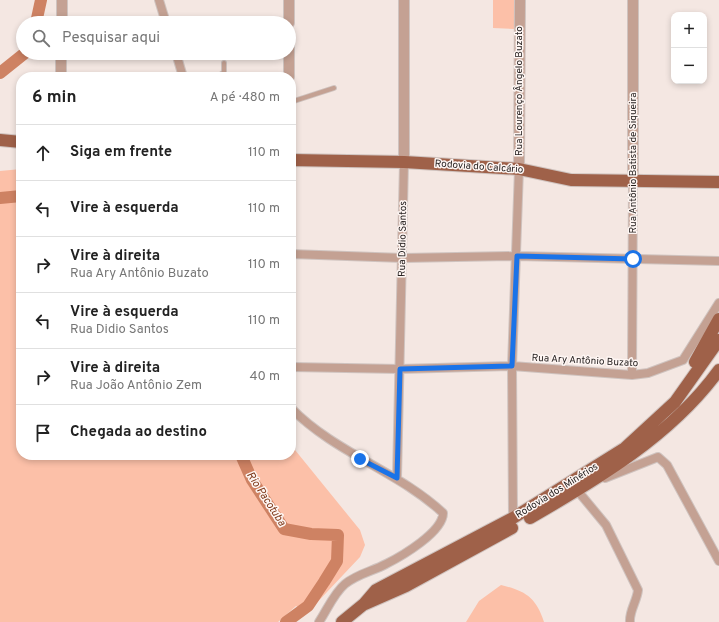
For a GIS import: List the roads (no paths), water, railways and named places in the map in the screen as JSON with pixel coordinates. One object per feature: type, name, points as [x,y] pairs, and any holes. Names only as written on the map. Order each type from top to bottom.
[{"type":"main road","points":[[0,140],[16,142]]},
{"type":"main road","name":"Rodovia do Calcário","points":[[296,160],[404,162],[519,169],[571,180],[718,183]]},
{"type":"main road","points":[[685,388],[694,364],[719,319]]},
{"type":"main road","name":"Rodovia dos Minérios","points":[[342,622],[364,604],[376,590],[513,518],[625,448],[675,402],[719,340]]},
{"type":"main road","name":"Rodovia dos Minérios","points":[[364,604],[378,600],[435,571],[577,490],[665,428],[706,387],[719,370]]},
{"type":"street","points":[[62,0],[62,16]]},
{"type":"street","points":[[159,0],[164,16]]},
{"type":"street","points":[[289,0],[289,16]]},
{"type":"street","name":"Rua Didio Santos","points":[[397,478],[404,162],[404,0]]},
{"type":"street","name":"Rua Lourenço Ângelo Buzato","points":[[513,518],[512,366],[519,169],[520,0]]},
{"type":"street","name":"Rua Antônio Batista de Siqueira","points":[[632,375],[633,0]]},
{"type":"street","points":[[61,60],[61,72]]},
{"type":"street","points":[[178,60],[182,72]]},
{"type":"street","points":[[289,60],[289,72]]},
{"type":"street","points":[[296,254],[402,258],[517,256],[719,261]]},
{"type":"street","name":"Rua Ary Antônio Buzato","points":[[296,368],[400,369],[512,366],[632,375],[648,373],[683,360],[719,303]]},
{"type":"street","points":[[296,412],[330,440],[397,478],[443,513],[443,520],[436,530],[416,545],[387,564],[345,584],[320,622]]},
{"type":"street","points":[[592,480],[603,479],[658,457],[667,465],[719,561]]},
{"type":"street","points":[[577,490],[606,525],[638,590],[637,599],[629,620]]},
{"type":"lane","points":[[224,63],[224,72]]},
{"type":"lane","points":[[296,100],[334,88]]},
{"type":"waterway","name":"Rio Pacotuba","points":[[38,16],[41,0]]},
{"type":"waterway","name":"Rio Pacotuba","points":[[0,73],[16,60]]},
{"type":"waterway","name":"Rio Pacotuba","points":[[0,198],[16,196]]},
{"type":"waterway","name":"Rio Pacotuba","points":[[243,460],[252,480],[284,529],[311,534],[338,535],[337,561],[308,606],[286,622]]}]
